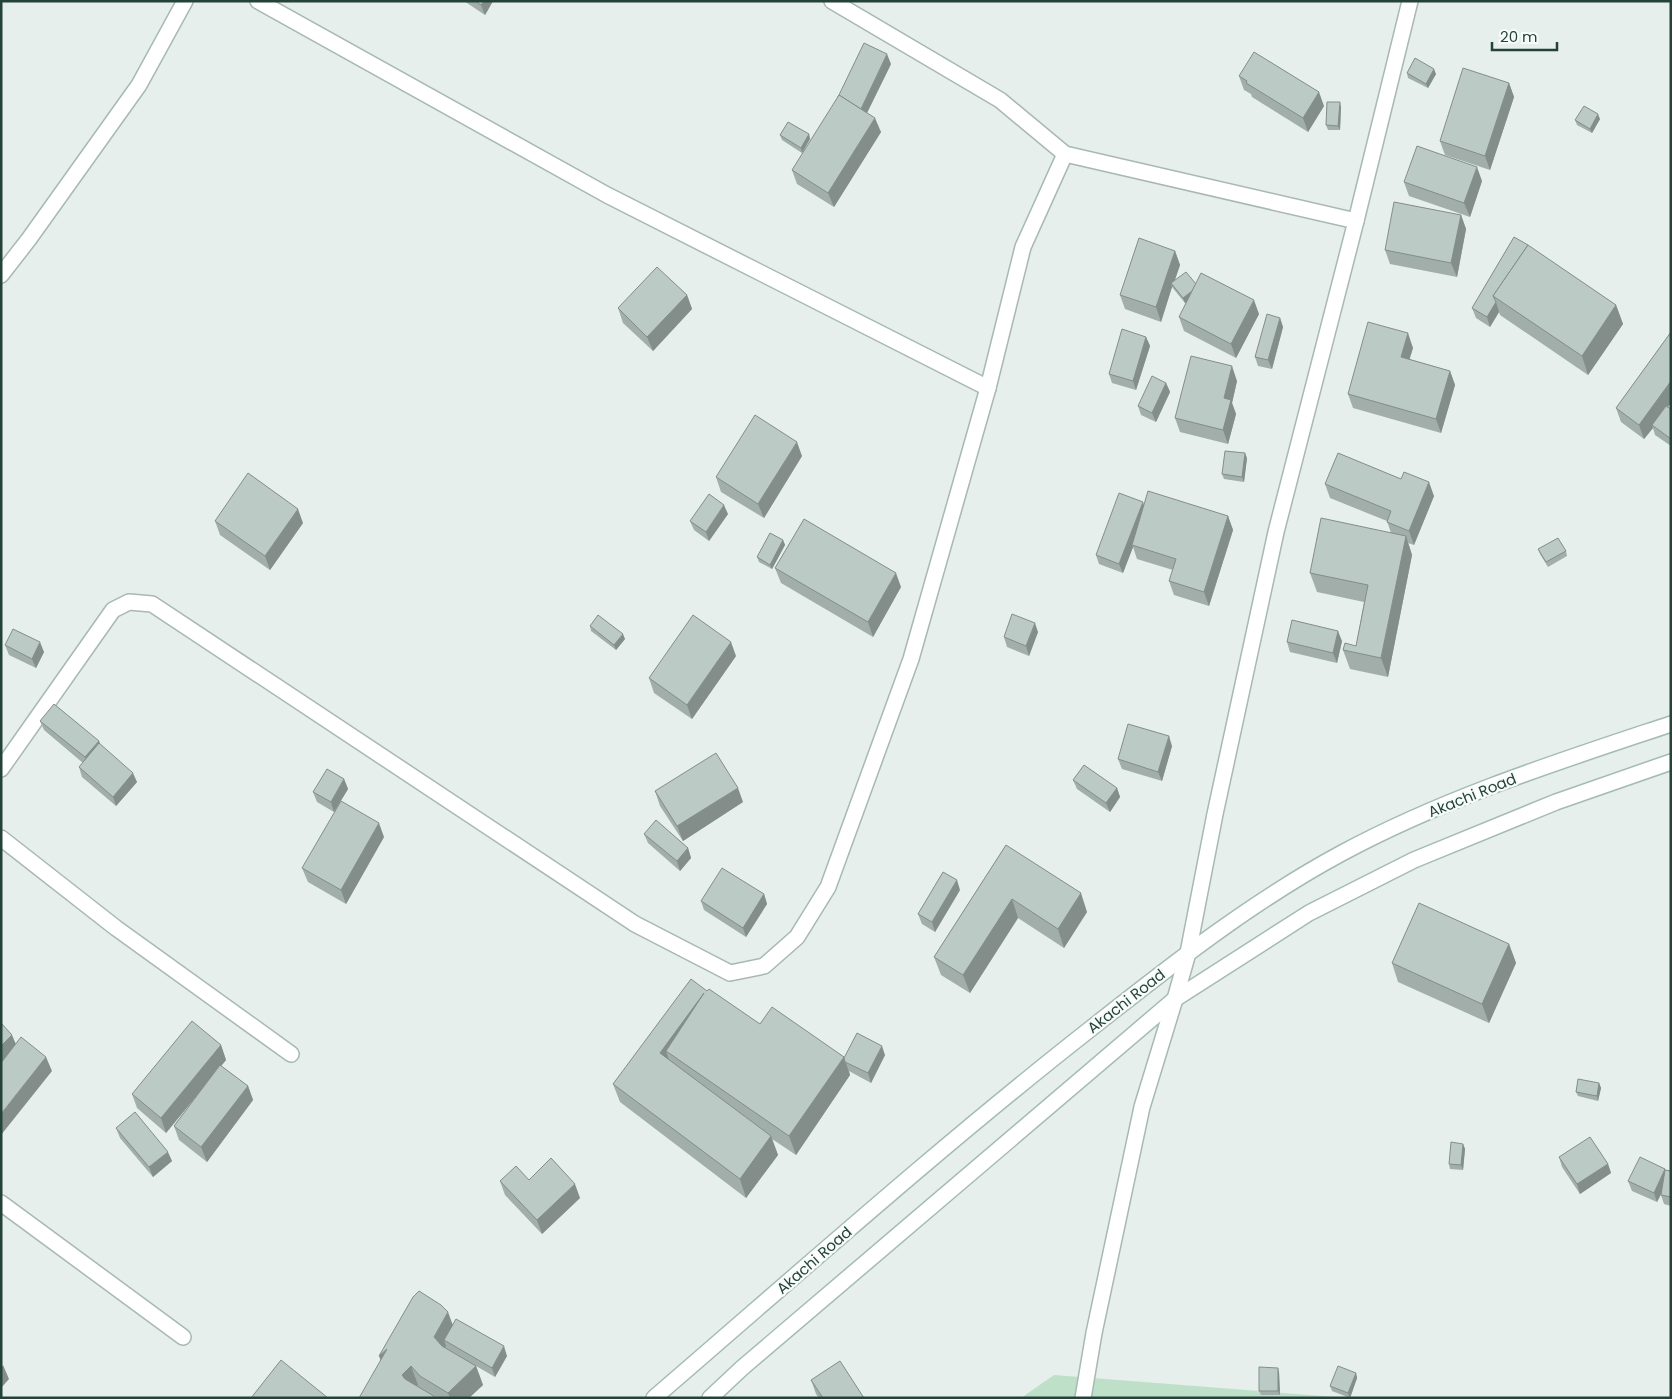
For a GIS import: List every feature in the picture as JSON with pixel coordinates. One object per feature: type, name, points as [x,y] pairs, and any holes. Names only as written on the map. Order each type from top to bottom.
[{"type":"street","points":[[1,275],[139,85],[186,1]]},
{"type":"street","points":[[258,1],[607,195],[988,388]]},
{"type":"street","points":[[832,1],[1000,100],[1066,154],[1356,221]]},
{"type":"street","points":[[1082,1398],[1142,1107],[1188,953],[1209,844],[1276,532],[1410,1]]},
{"type":"street","points":[[1,769],[113,610],[130,602],[152,604],[635,924],[730,973],[764,966],[797,937],[828,887],[911,659],[988,388],[1023,247],[1066,154]]},
{"type":"street","name":"Akachi Road","points":[[654,1398],[1010,1092],[1188,953],[1259,902],[1343,853],[1426,814],[1532,770],[1671,724]]},
{"type":"street","name":"Akachi Road","points":[[710,1398],[742,1368],[1175,999],[1309,913],[1414,860],[1556,802],[1671,762]]},
{"type":"street","points":[[1,838],[116,928],[291,1054]]},
{"type":"street","points":[[1,1203],[183,1337]]},
{"type":"green space","points":[[1054,1375],[1348,1398],[1021,1398]]},
{"type":"building","points":[[475,1],[484,1],[481,5]]},
{"type":"building","points":[[864,43],[887,54],[861,109],[839,95],[838,97]]},
{"type":"building","points":[[1254,52],[1319,92],[1303,118],[1246,83],[1247,81],[1239,76]]},
{"type":"building","points":[[1415,58],[1434,69],[1426,84],[1407,73]]},
{"type":"building","points":[[1463,68],[1509,83],[1485,156],[1440,141]]},
{"type":"building","points":[[839,95],[875,118],[828,193],[792,170]]},
{"type":"building","points":[[1327,102],[1340,102],[1338,126],[1326,125]]},
{"type":"building","points":[[1584,106],[1598,114],[1590,129],[1575,120]]},
{"type":"building","points":[[788,122],[809,134],[801,148],[780,135]]},
{"type":"building","points":[[1417,146],[1477,167],[1464,203],[1404,182]]},
{"type":"building","points":[[1394,202],[1461,215],[1451,263],[1385,250]]},
{"type":"building","points":[[1514,237],[1528,245],[1493,296],[1496,302],[1487,317],[1472,308]]},
{"type":"building","points":[[1139,238],[1175,251],[1156,307],[1120,295]]},
{"type":"building","points":[[1528,245],[1616,305],[1582,356],[1493,296]]},
{"type":"building","points":[[657,267],[687,295],[647,337],[618,308]]},
{"type":"building","points":[[1186,272],[1196,284],[1192,291],[1183,298],[1171,283]]},
{"type":"building","points":[[1201,273],[1254,300],[1231,344],[1179,317]]},
{"type":"building","points":[[1267,314],[1280,318],[1268,360],[1255,357]]},
{"type":"building","points":[[1368,322],[1408,333],[1401,357],[1450,371],[1436,419],[1348,394]]},
{"type":"building","points":[[1122,329],[1146,337],[1133,381],[1109,374]]},
{"type":"building","points":[[1671,332],[1671,381],[1639,425],[1616,408]]},
{"type":"building","points":[[1191,356],[1232,366],[1224,398],[1231,400],[1223,430],[1175,418]]},
{"type":"building","points":[[1152,376],[1166,383],[1152,413],[1138,406]]},
{"type":"building","points":[[1666,406],[1671,409],[1671,439],[1652,425]]},
{"type":"building","points":[[755,415],[797,442],[758,504],[716,477]]},
{"type":"building","points":[[1225,451],[1245,453],[1242,477],[1222,474]]},
{"type":"building","points":[[1338,453],[1401,479],[1404,472],[1429,482],[1409,531],[1387,522],[1391,511],[1325,484]]},
{"type":"building","points":[[248,473],[298,509],[265,556],[215,521]]},
{"type":"building","points":[[1148,491],[1228,516],[1204,592],[1169,581],[1176,559],[1132,545]]},
{"type":"building","points":[[1119,493],[1143,502],[1119,564],[1096,555]]},
{"type":"building","points":[[709,494],[724,505],[706,532],[690,521]]},
{"type":"building","points":[[1321,518],[1406,536],[1381,658],[1343,650],[1345,643],[1356,646],[1368,585],[1310,573]]},
{"type":"building","points":[[804,519],[896,573],[868,622],[775,568]]},
{"type":"building","points":[[770,533],[783,540],[770,565],[757,557]]},
{"type":"building","points":[[1558,538],[1566,551],[1546,562],[1538,549]]},
{"type":"building","points":[[1012,614],[1035,623],[1026,646],[1004,637]]},
{"type":"building","points":[[598,615],[623,634],[614,645],[590,626]]},
{"type":"building","points":[[693,615],[731,642],[687,705],[649,678]]},
{"type":"building","points":[[1292,620],[1338,631],[1333,653],[1287,642]]},
{"type":"building","points":[[13,629],[40,642],[32,659],[5,645]]},
{"type":"building","points":[[54,704],[99,741],[85,757],[40,721]]},
{"type":"building","points":[[1128,724],[1169,736],[1158,772],[1118,759]]},
{"type":"building","points":[[99,743],[133,773],[113,797],[79,767]]},
{"type":"building","points":[[716,753],[738,788],[677,826],[655,791]]},
{"type":"building","points":[[1084,765],[1117,788],[1106,803],[1073,780]]},
{"type":"building","points":[[327,769],[344,779],[331,802],[313,792]]},
{"type":"building","points":[[341,801],[379,823],[341,890],[302,868]]},
{"type":"building","points":[[656,820],[688,848],[677,861],[644,834]]},
{"type":"building","points":[[1006,845],[1081,893],[1058,929],[1012,899],[963,975],[934,957]]},
{"type":"building","points":[[722,868],[764,894],[743,928],[701,901]]},
{"type":"building","points":[[943,872],[957,880],[932,922],[918,914]]},
{"type":"building","points":[[1419,903],[1509,944],[1482,1004],[1392,963]]},
{"type":"building","points":[[691,979],[760,1024],[772,1007],[844,1057],[789,1136],[666,1051],[704,993],[660,1053],[771,1136],[740,1179],[613,1084]]},
{"type":"building","points":[[192,1021],[221,1045],[161,1118],[132,1094]]},
{"type":"building","points":[[1,1023],[12,1035],[1,1046]]},
{"type":"building","points":[[857,1033],[882,1046],[868,1073],[845,1062],[844,1058]]},
{"type":"building","points":[[21,1037],[46,1057],[1,1114],[1,1063]]},
{"type":"building","points":[[220,1065],[248,1086],[201,1147],[174,1126]]},
{"type":"building","points":[[1578,1079],[1599,1083],[1597,1096],[1576,1092]]},
{"type":"building","points":[[135,1112],[168,1152],[149,1167],[116,1128]]},
{"type":"building","points":[[1590,1137],[1608,1164],[1577,1184],[1559,1157]]},
{"type":"building","points":[[1451,1142],[1463,1144],[1461,1165],[1449,1164]]},
{"type":"building","points":[[1640,1157],[1665,1169],[1654,1193],[1628,1181]]},
{"type":"building","points":[[551,1158],[575,1184],[537,1220],[500,1181],[516,1166],[529,1180]]},
{"type":"building","points":[[1665,1170],[1671,1171],[1671,1197],[1661,1195]]},
{"type":"building","points":[[419,1291],[441,1305],[448,1312],[434,1337],[442,1346],[476,1366],[448,1393],[420,1376],[411,1366],[402,1375],[405,1379],[435,1398],[359,1398],[387,1349],[379,1356],[413,1297]]},
{"type":"building","points":[[456,1319],[504,1346],[492,1368],[444,1340]]},
{"type":"building","points":[[281,1360],[328,1398],[251,1398]]},
{"type":"building","points":[[840,1361],[864,1398],[823,1398],[811,1380]]},
{"type":"building","points":[[1338,1366],[1356,1373],[1348,1393],[1330,1386]]},
{"type":"building","points":[[1259,1367],[1278,1368],[1278,1391],[1259,1391]]}]
